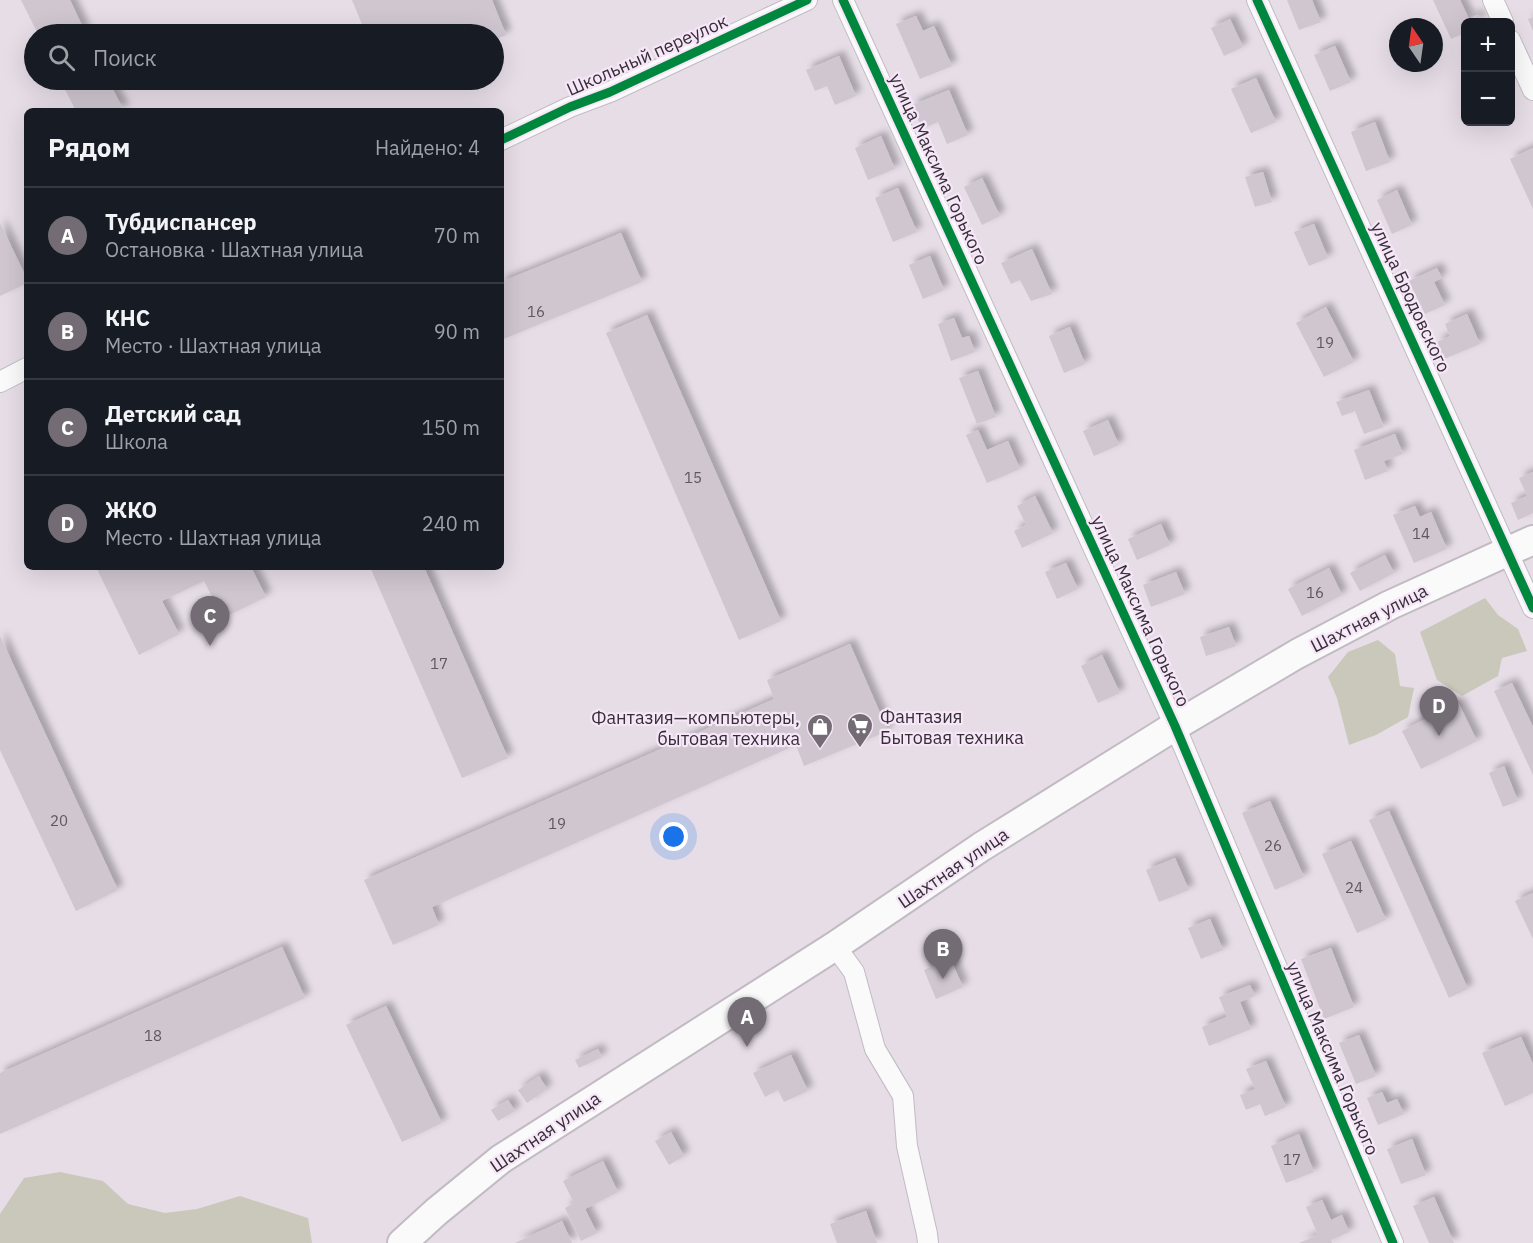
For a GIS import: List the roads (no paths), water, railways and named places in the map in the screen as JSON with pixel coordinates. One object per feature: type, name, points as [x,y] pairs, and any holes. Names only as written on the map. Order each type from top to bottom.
[{"type":"main road","name":"Шахтная улица","points":[[402,1243],[501,1159],[912,896],[981,847],[1175,726],[1297,654],[1380,610],[1521,546]]},
{"type":"street","name":"Школьный переулок","points":[[504,139],[807,0]]},
{"type":"street","name":"улица Максима Горького","points":[[843,0],[1175,726],[1394,1243]]},
{"type":"street","name":"улица Бродовского","points":[[1257,0],[1521,546],[1533,608]]},
{"type":"street","points":[[1493,0],[1501,18]]},
{"type":"street","points":[[1515,51],[1533,90]]},
{"type":"street","points":[[0,382],[24,370]]},
{"type":"street","points":[[835,946],[854,972],[875,1049],[903,1096],[907,1146],[928,1243]]},
{"type":"place","name":"Детский сад","points":[[210,646]]},
{"type":"place","name":"ЖКО","points":[[1439,736]]},
{"type":"place","name":"Фантазия Бытовая техника","points":[[860,749]]},
{"type":"place","name":"Фантазия—компьютеры, бытовая техника","points":[[820,750]]},
{"type":"place","name":"КНС","points":[[943,979]]},
{"type":"place","name":"Тубдиспансер","points":[[747,1047]]}]
